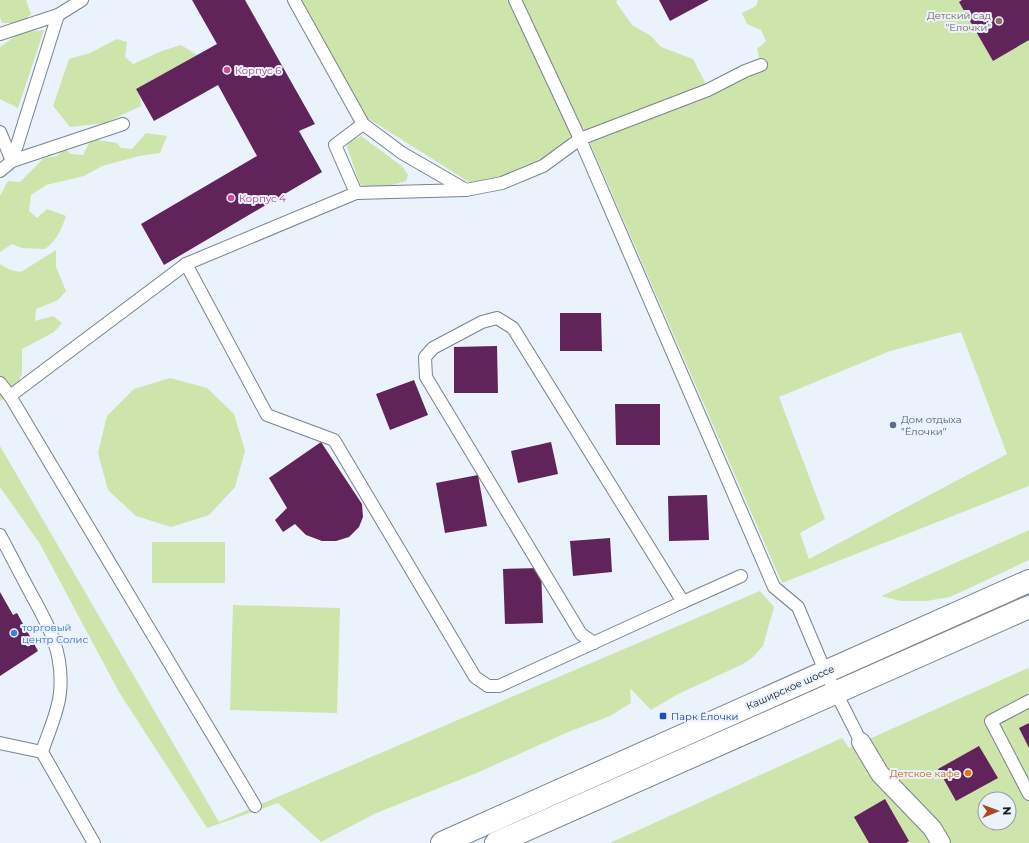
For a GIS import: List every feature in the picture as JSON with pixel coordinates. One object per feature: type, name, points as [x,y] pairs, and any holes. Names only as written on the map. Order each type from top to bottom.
[{"type":"main road","name":"Каширское шоссе","points":[[442,843],[1029,581]]},
{"type":"main road","points":[[496,843],[1029,607]]},
{"type":"street","points":[[861,742],[880,774],[932,828],[941,843]]},
{"type":"lane","points":[[0,34],[58,14],[82,0]]},
{"type":"lane","points":[[294,0],[363,124],[402,153],[466,190]]},
{"type":"lane","points":[[515,0],[580,139],[774,587],[798,607],[825,671],[861,742]]},
{"type":"lane","points":[[12,161],[58,14]]},
{"type":"lane","points":[[10,396],[186,264],[356,193],[466,190],[502,184],[543,166],[580,139],[708,90],[745,71],[761,65]]},
{"type":"lane","points":[[0,171],[12,161],[123,124]]},
{"type":"lane","points":[[356,193],[335,145],[363,124]]},
{"type":"lane","points":[[0,132],[12,161]]},
{"type":"lane","points":[[186,264],[267,414],[334,440],[474,677],[488,686],[499,686],[741,576]]},
{"type":"lane","points":[[594,643],[581,634],[426,377],[425,357],[433,348],[482,322],[497,318],[513,328],[683,602]]},
{"type":"lane","points":[[0,383],[10,396],[255,806]]},
{"type":"lane","points":[[0,535],[50,628],[58,653],[60,693],[58,704],[42,752]]},
{"type":"lane","points":[[1029,701],[991,721],[1029,794]]},
{"type":"lane","points":[[0,743],[42,752],[94,843]]},
{"type":"green space","points":[[0,0],[26,0],[31,14],[21,23],[2,23],[0,17]]},
{"type":"green space","points":[[302,0],[617,0],[616,2],[632,25],[651,36],[661,47],[693,59],[709,90],[761,65],[757,49],[766,41],[761,30],[747,24],[742,13],[756,6],[758,0],[1029,0],[1029,486],[782,583],[583,127],[541,160],[500,178],[469,182],[366,117]],"holes":[[[961,332],[1007,454],[809,559],[800,533],[825,519],[779,397],[890,351]]]},
{"type":"green space","points":[[44,30],[18,108],[0,99],[0,47],[20,33]]},
{"type":"green space","points":[[117,39],[127,42],[125,57],[133,64],[162,51],[181,45],[197,55],[136,89],[140,97],[141,106],[105,123],[70,127],[53,106],[69,59],[90,53]]},
{"type":"green space","points":[[146,133],[167,136],[160,153],[139,156],[102,166],[84,176],[46,185],[31,195],[29,211],[37,218],[47,209],[66,216],[63,226],[58,234],[45,249],[22,248],[12,244],[0,252],[0,196],[8,181],[20,182],[44,158],[57,156],[64,149],[71,154],[83,155],[91,139],[117,143],[121,148],[132,149]]},
{"type":"green space","points":[[361,136],[403,167],[408,175],[406,181],[376,187],[360,184],[347,147],[349,142]]},
{"type":"green space","points":[[56,250],[56,267],[66,291],[58,300],[36,309],[35,321],[53,316],[62,323],[54,332],[22,349],[22,374],[10,396],[0,401],[0,264],[10,270],[21,272]]},
{"type":"green space","points":[[170,378],[207,388],[234,414],[245,451],[235,487],[209,515],[171,527],[136,516],[108,490],[98,453],[107,416],[134,389]]},
{"type":"green space","points":[[0,446],[219,822],[760,591],[774,607],[763,646],[753,657],[743,664],[678,694],[651,710],[630,688],[631,703],[610,716],[568,732],[479,772],[374,814],[321,842],[278,803],[207,828],[119,692],[40,544],[0,487]]},
{"type":"green space","points":[[1029,530],[1029,560],[950,597],[926,601],[901,601],[881,596]]},
{"type":"green space","points":[[152,542],[225,542],[225,583],[152,583]]},
{"type":"green space","points":[[233,605],[340,608],[337,713],[230,710]]},
{"type":"green space","points":[[1028,668],[1029,843],[610,843],[842,738],[849,748]]},
{"type":"building","points":[[192,0],[245,0],[315,124],[299,131],[322,172],[164,265],[141,224],[257,156],[218,85],[154,121],[136,89],[217,44]]},
{"type":"building","points":[[659,0],[709,0],[670,21]]},
{"type":"building","name":"Детский сад \"Елочки\"","points":[[962,0],[1029,0],[1029,40],[993,61],[959,2]]},
{"type":"building","points":[[560,313],[601,313],[602,351],[560,351]]},
{"type":"building","points":[[497,346],[498,393],[454,393],[454,347]]},
{"type":"building","points":[[414,380],[428,415],[390,430],[376,394]]},
{"type":"building","points":[[615,404],[660,404],[660,445],[616,445]]},
{"type":"building","points":[[321,442],[362,504],[363,517],[359,527],[349,537],[336,541],[322,541],[306,535],[295,524],[283,532],[275,520],[287,508],[269,478]]},
{"type":"building","points":[[551,442],[558,474],[518,483],[511,451]]},
{"type":"building","points":[[478,475],[487,526],[445,533],[436,483]]},
{"type":"building","points":[[707,495],[709,540],[669,541],[668,496]]},
{"type":"building","points":[[610,538],[612,572],[573,576],[570,541]]},
{"type":"building","points":[[541,568],[543,623],[505,624],[503,569]]},
{"type":"building","name":"торговый центр Солис","points":[[0,592],[13,615],[17,613],[38,651],[0,676]]},
{"type":"building","points":[[1029,723],[1029,748],[1019,728]]},
{"type":"building","name":"Детское кафе","points":[[979,746],[998,778],[956,801],[938,769]]},
{"type":"building","points":[[885,799],[909,841],[906,843],[869,843],[854,817]]},
{"type":"place","name":"Детский сад \"Елочки\"","points":[[999,21]]},
{"type":"place","name":"Корпус 6","points":[[227,70]]},
{"type":"place","name":"Корпус 4","points":[[231,198]]},
{"type":"place","name":"Дом отдыха \"Ёлочки\"","points":[[893,425]]},
{"type":"place","name":"торговый центр Солис","points":[[14,633]]},
{"type":"place","name":"Парк Ёлочки","points":[[663,716]]},
{"type":"place","name":"Детское кафе","points":[[968,773]]}]
